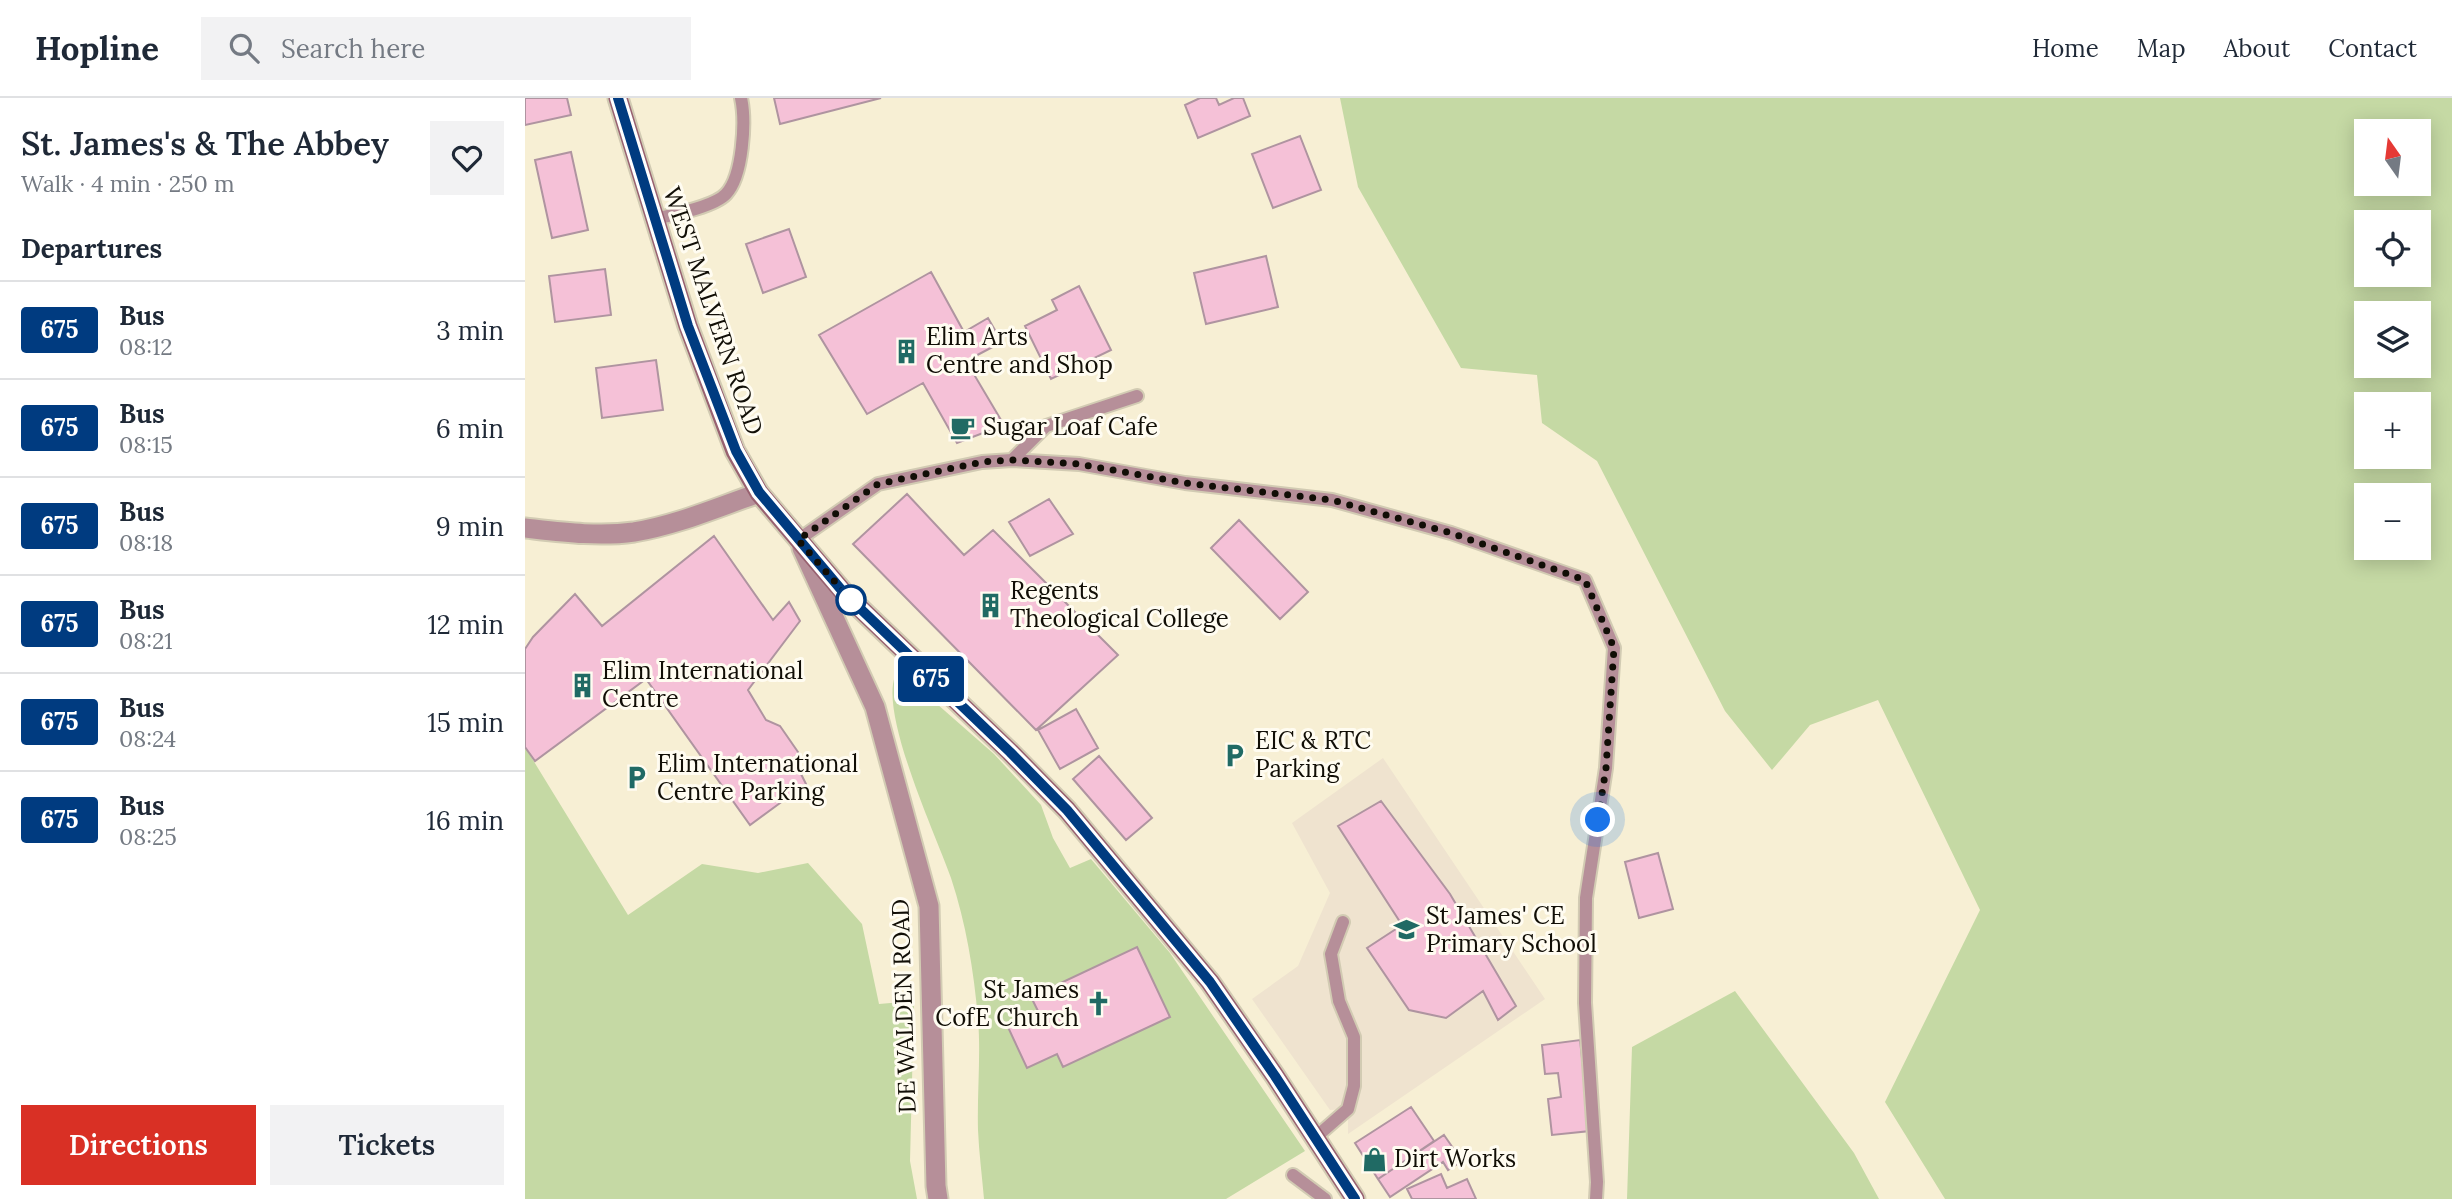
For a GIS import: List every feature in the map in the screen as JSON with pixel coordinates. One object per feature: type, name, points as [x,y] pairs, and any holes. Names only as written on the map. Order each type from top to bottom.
[{"type":"main road","name":"WEST MALVERN ROAD","points":[[618,98],[688,326],[731,438],[759,492],[844,593],[1067,810],[1210,982],[1355,1199]]},
{"type":"street","points":[[525,528],[587,534],[633,532],[678,522],[759,492]]},
{"type":"street","name":"DE WALDEN ROAD","points":[[798,540],[876,707],[929,906],[931,1071],[938,1199]]},
{"type":"lane","points":[[654,219],[698,208],[726,194],[740,165],[743,108],[741,98]]},
{"type":"lane","points":[[1012,460],[1046,426],[1137,396]]},
{"type":"lane","points":[[798,540],[878,484],[982,462],[1012,460],[1079,464],[1185,483],[1332,500],[1451,533],[1585,580],[1614,648],[1606,768],[1586,898],[1585,1003],[1596,1199]]},
{"type":"lane","points":[[1316,1137],[1348,1109],[1354,1086],[1354,1037],[1339,1001],[1331,954],[1343,922]]},
{"type":"lane","points":[[1293,1175],[1325,1199]]},
{"type":"shaded area","name":"St James' CE Primary School","points":[[1383,758],[1545,999],[1348,1134],[1348,1109],[1330,1110],[1252,999],[1298,966],[1330,893],[1292,823]]},
{"type":"green space","points":[[1340,98],[2452,98],[2452,1199],[1945,1199],[1885,1102],[1980,910],[1878,700],[1810,725],[1772,770],[1725,711],[1597,461],[1542,423],[1537,375],[1461,368],[1358,187]]},
{"type":"green space","points":[[904,675],[994,754],[1041,805],[1053,838],[1070,868],[1091,859],[1170,953],[1305,1151],[1226,1199],[984,1199],[978,1130],[979,1033],[972,966],[951,878],[912,776],[895,718],[892,694],[895,676]]},
{"type":"green space","points":[[525,747],[628,915],[702,864],[758,873],[808,863],[862,924],[879,1004],[914,1001],[910,1161],[917,1199],[525,1199]]},
{"type":"green space","points":[[1735,991],[1854,1153],[1879,1199],[1627,1199],[1632,1047]]},
{"type":"building","points":[[525,98],[567,98],[571,115],[525,125]]},
{"type":"building","points":[[774,98],[881,98],[780,124]]},
{"type":"building","points":[[1200,98],[1216,98],[1219,105],[1234,98],[1243,98],[1250,116],[1198,138],[1185,105]]},
{"type":"building","points":[[1300,136],[1321,190],[1273,208],[1252,154]]},
{"type":"building","points":[[571,152],[588,230],[552,238],[535,160]]},
{"type":"building","points":[[789,229],[806,277],[763,293],[746,244]]},
{"type":"building","points":[[1266,256],[1278,307],[1206,324],[1194,273]]},
{"type":"building","points":[[605,269],[611,315],[555,322],[549,276]]},
{"type":"building","name":"Elim Arts Centre and Shop","points":[[931,272],[964,332],[988,318],[1002,342],[966,361],[1004,425],[957,443],[923,383],[867,414],[819,335]]},
{"type":"building","points":[[1079,286],[1111,350],[1051,379],[1025,326],[1057,310],[1052,300]]},
{"type":"building","points":[[656,360],[663,410],[602,418],[596,368]]},
{"type":"building","name":"Regents Theological College","points":[[907,494],[964,555],[993,530],[1118,655],[1036,730],[853,544]]},
{"type":"building","points":[[1049,499],[1073,534],[1030,556],[1009,522]]},
{"type":"building","points":[[1239,520],[1308,592],[1280,619],[1211,548]]},
{"type":"building","name":"Elim International Centre","points":[[714,536],[773,620],[789,602],[800,621],[748,690],[766,720],[780,726],[798,752],[797,766],[806,784],[750,825],[646,679],[535,761],[525,747],[525,649],[533,637],[575,594],[602,626]]},
{"type":"building","points":[[1076,709],[1098,748],[1060,769],[1038,730]]},
{"type":"building","points":[[1099,756],[1152,818],[1126,840],[1073,779]]},
{"type":"building","points":[[1381,801],[1450,894],[1516,1006],[1498,1020],[1483,991],[1446,1018],[1409,1010],[1367,948],[1402,925],[1338,826]]},
{"type":"building","points":[[1658,853],[1673,909],[1639,918],[1625,862]]},
{"type":"building","name":"St James CofE Church","points":[[1137,947],[1170,1017],[1063,1067],[1057,1054],[1027,1068],[1007,1025],[1038,1011],[1031,997]]},
{"type":"building","points":[[1580,1040],[1590,1131],[1552,1135],[1548,1099],[1561,1097],[1558,1073],[1545,1074],[1542,1045]]},
{"type":"building","points":[[1411,1107],[1434,1141],[1378,1179],[1355,1143]]},
{"type":"building","points":[[1444,1135],[1462,1161],[1448,1170],[1443,1162],[1390,1197],[1378,1179]]},
{"type":"building","points":[[1441,1174],[1447,1188],[1467,1179],[1476,1199],[1412,1199],[1407,1189]]},
{"type":"bus line","name":"675","points":[[618,98],[688,326],[736,451],[759,492],[844,593],[1067,810],[1210,982],[1355,1199]]},
{"type":"place","name":"Elim Arts Centre and Shop","points":[[906,351]]},
{"type":"place","name":"Sugar Loaf Cafe","points":[[963,427]]},
{"type":"place","name":"Regents Theological College","points":[[990,605]]},
{"type":"place","name":"Elim International Centre","points":[[582,685]]},
{"type":"place","name":"EIC & RTC Parking","points":[[1235,755]]},
{"type":"place","name":"Elim International Centre Parking","points":[[637,778]]},
{"type":"place","name":"St James' CE Primary School","points":[[1406,930]]},
{"type":"place","name":"St James CofE Church","points":[[1099,1004]]},
{"type":"place","name":"Dirt Works","points":[[1374,1159]]},
{"type":"route","points":[[851,600],[798,540],[878,484],[982,462],[1012,460],[1079,464],[1185,483],[1332,500],[1451,533],[1585,580],[1614,648],[1606,768],[1598,820]]}]
